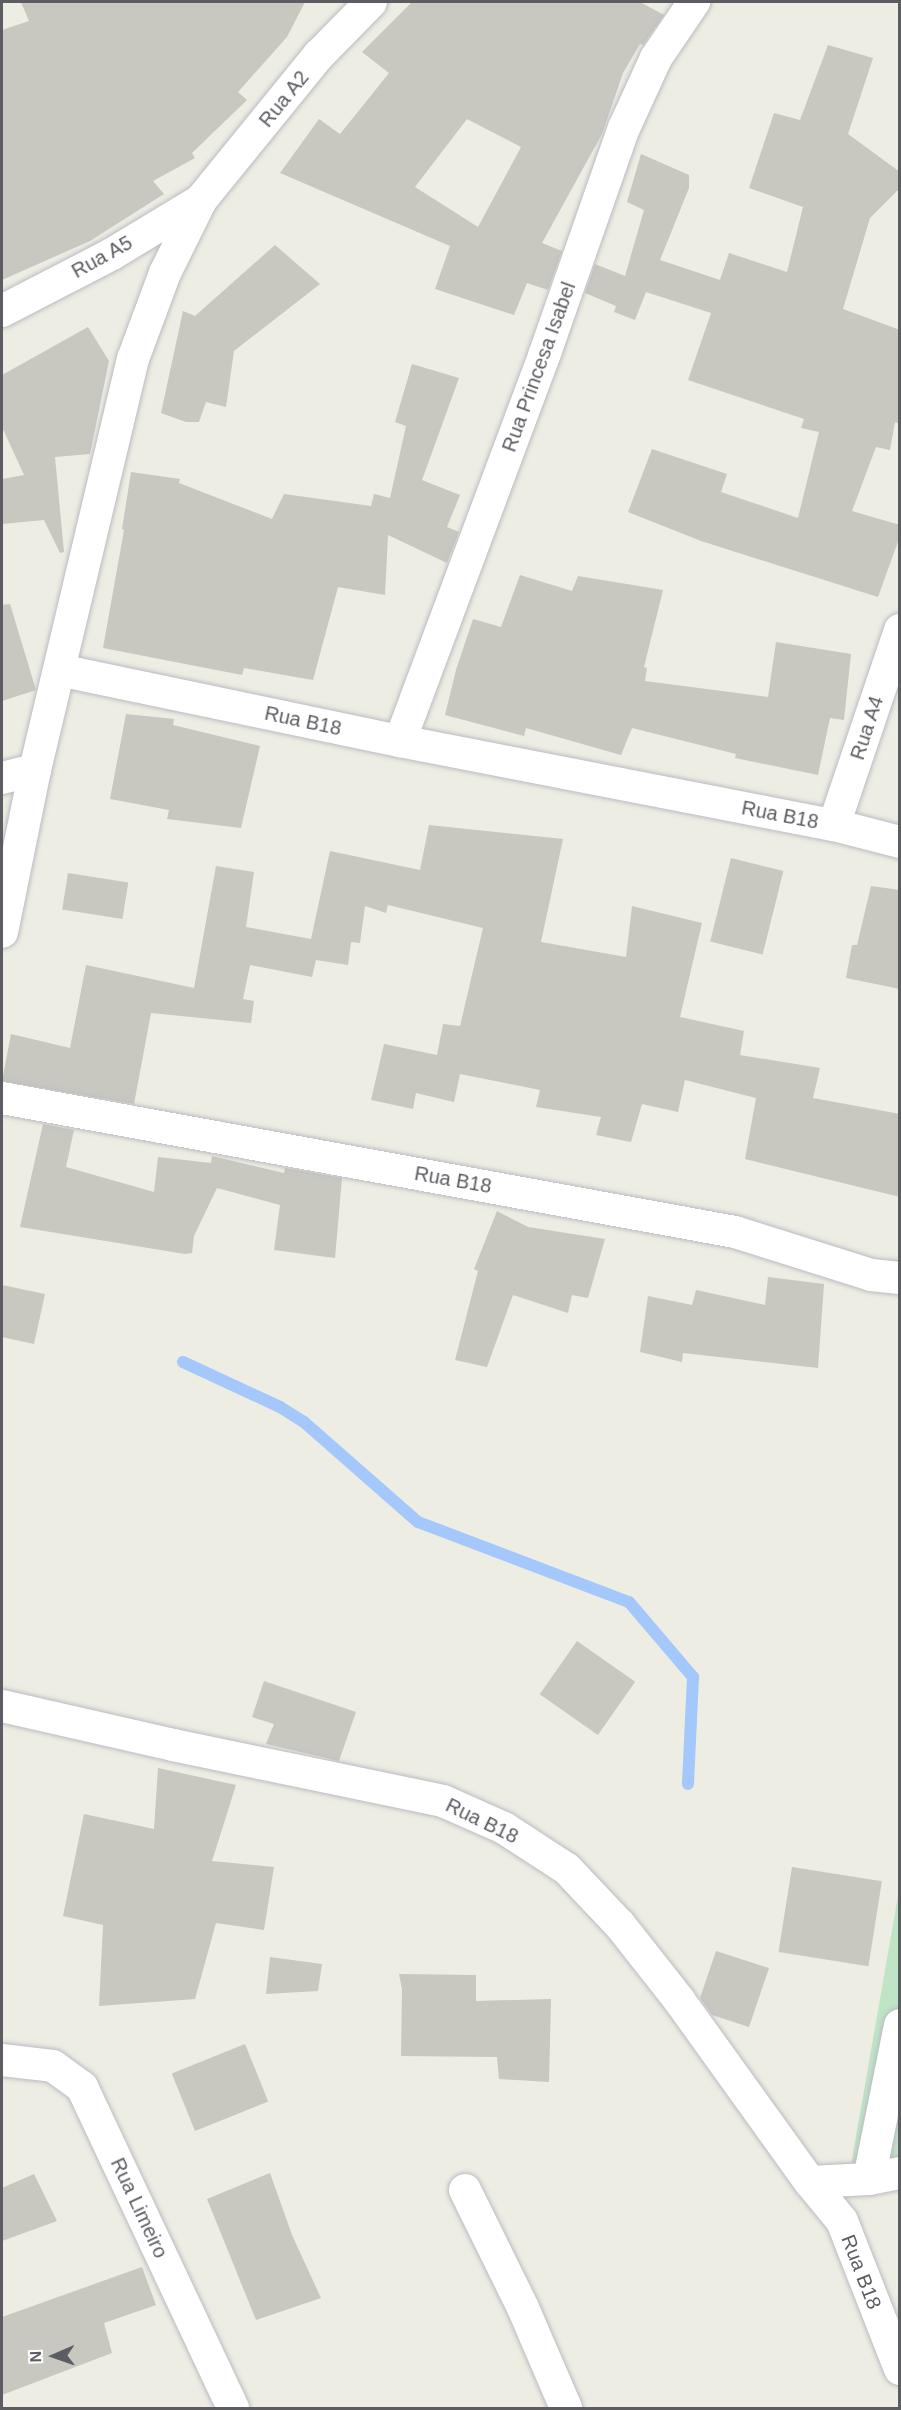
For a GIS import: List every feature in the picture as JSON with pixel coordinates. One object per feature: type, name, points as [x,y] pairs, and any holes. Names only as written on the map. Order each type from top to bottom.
[{"type":"street","name":"Rua A2","points":[[201,200],[319,55],[371,2]]},
{"type":"street","name":"Rua Princesa Isabel","points":[[400,741],[541,364],[624,128],[656,58],[694,2]]},
{"type":"street","name":"Rua A5","points":[[2,311],[112,254],[201,200]]},
{"type":"street","points":[[2,932],[35,770],[133,359],[165,273],[201,200]]},
{"type":"street","name":"Rua A4","points":[[834,825],[900,630]]},
{"type":"street","name":"Rua B18","points":[[60,670],[400,741],[834,825],[900,842]]},
{"type":"street","points":[[2,778],[35,770]]},
{"type":"street","name":"Rua B18","points":[[2,1098],[735,1232],[871,1275],[900,1278]]},
{"type":"street","name":"Rua B18","points":[[2,1706],[173,1745],[443,1801],[504,1828],[567,1869],[620,1925],[679,2000],[810,2182],[842,2221],[900,2369]]},
{"type":"street","points":[[869,2179],[900,2025]]},
{"type":"street","name":"Rua Limeiro","points":[[2,2060],[53,2066],[82,2087],[233,2409]]},
{"type":"street","points":[[810,2182],[869,2179],[900,2173]]},
{"type":"street","points":[[465,2190],[524,2308],[566,2409]]},
{"type":"green space","points":[[899,1890],[899,2186],[851,2165]]},
{"type":"building","points":[[21,2],[305,2],[287,37],[238,92],[247,100],[192,153],[195,158],[153,181],[164,194],[90,241],[2,280],[2,30],[29,21]]},
{"type":"building","points":[[412,2],[640,2],[664,15],[643,45],[640,44],[623,73],[602,134],[542,243],[562,251],[548,290],[527,283],[514,315],[435,289],[450,246],[280,173],[319,119],[340,134],[389,73],[362,52]],"holes":[[[467,119],[521,147],[478,227],[415,187]]]},
{"type":"building","points":[[828,45],[873,58],[848,134],[900,172],[900,188],[870,218],[843,309],[900,330],[900,424],[895,422],[890,450],[876,447],[852,511],[900,525],[900,536],[878,597],[701,541],[628,512],[652,449],[727,474],[721,492],[798,518],[819,432],[801,428],[804,419],[688,380],[711,313],[646,292],[635,320],[614,312],[616,306],[585,293],[595,264],[625,276],[644,210],[627,202],[641,154],[689,175],[689,188],[660,260],[720,280],[729,253],[787,272],[803,207],[749,188],[774,113],[800,120]]},
{"type":"building","points":[[275,245],[320,284],[234,351],[226,407],[206,402],[199,422],[186,422],[161,413],[183,311],[195,316]]},
{"type":"building","points":[[88,327],[109,361],[90,454],[55,457],[64,552],[60,553],[44,520],[2,524],[2,479],[24,475],[2,427],[2,375]]},
{"type":"building","points":[[412,364],[459,378],[422,480],[460,495],[447,527],[459,532],[447,563],[388,535],[385,595],[338,587],[313,680],[244,668],[242,675],[103,648],[124,530],[122,529],[131,472],[180,479],[179,483],[272,519],[284,494],[371,506],[374,494],[390,498],[406,426],[395,422]]},
{"type":"building","points":[[520,575],[572,591],[578,576],[663,590],[644,667],[647,668],[645,681],[768,697],[776,642],[851,654],[844,720],[830,718],[818,775],[735,758],[736,754],[632,728],[621,755],[526,728],[524,736],[445,715],[456,670],[473,619],[501,627]]},
{"type":"building","points":[[10,604],[36,690],[2,701],[2,605]]},
{"type":"building","points":[[126,714],[174,719],[173,725],[260,746],[241,828],[167,819],[169,810],[110,799]]},
{"type":"building","points":[[429,825],[563,839],[541,942],[626,957],[632,906],[702,923],[680,1017],[744,1031],[740,1055],[820,1068],[813,1098],[900,1114],[900,1197],[745,1159],[756,1098],[685,1080],[678,1112],[642,1104],[631,1142],[596,1135],[601,1117],[536,1107],[540,1090],[460,1074],[454,1102],[416,1093],[413,1109],[371,1100],[384,1044],[437,1055],[443,1024],[460,1026],[483,928],[388,905],[386,913],[365,906],[360,943],[351,942],[348,965],[316,960],[312,977],[250,965],[243,999],[254,1001],[251,1023],[151,1013],[134,1104],[2,1081],[11,1034],[70,1048],[86,965],[194,988],[216,866],[254,872],[246,927],[311,939],[330,851],[420,870]]},
{"type":"building","points":[[731,858],[783,871],[763,955],[710,941]]},
{"type":"building","points":[[68,873],[128,883],[122,919],[62,910]]},
{"type":"building","points":[[871,886],[900,890],[900,989],[846,978],[852,945],[857,945]]},
{"type":"building","points":[[43,1124],[74,1130],[66,1167],[154,1192],[158,1157],[211,1163],[212,1156],[284,1173],[285,1168],[342,1178],[335,1258],[274,1250],[280,1205],[217,1188],[194,1236],[192,1253],[185,1254],[20,1227]]},
{"type":"building","points":[[497,1211],[528,1227],[605,1239],[588,1298],[572,1295],[568,1313],[513,1295],[487,1367],[455,1360],[478,1271],[474,1269]]},
{"type":"building","points":[[768,1277],[824,1284],[818,1368],[683,1353],[682,1362],[640,1352],[648,1296],[692,1305],[696,1290],[765,1305]]},
{"type":"building","points":[[2,1285],[45,1294],[34,1344],[2,1337]]},
{"type":"building","points":[[577,1641],[635,1682],[598,1735],[540,1694]]},
{"type":"building","points":[[264,1681],[356,1712],[339,1761],[266,1744],[274,1724],[252,1717]]},
{"type":"building","points":[[158,1768],[236,1785],[212,1861],[274,1867],[264,1930],[216,1923],[195,1999],[99,2006],[103,1925],[63,1916],[84,1814],[154,1829]]},
{"type":"building","points":[[792,1867],[882,1881],[868,1966],[779,1952]]},
{"type":"building","points":[[716,1951],[769,1968],[749,2027],[712,2015],[700,1998]]},
{"type":"building","points":[[270,1957],[322,1964],[318,1991],[266,1994]]},
{"type":"building","points":[[399,1974],[476,1975],[476,2001],[551,1999],[549,2082],[499,2079],[497,2057],[401,2056],[402,1989]]},
{"type":"building","points":[[245,2044],[268,2101],[195,2131],[172,2074]]},
{"type":"building","points":[[270,2173],[292,2235],[321,2298],[256,2320],[207,2199]]},
{"type":"building","points":[[34,2174],[57,2221],[2,2241],[2,2188]]},
{"type":"building","points":[[142,2267],[156,2305],[104,2323],[112,2353],[2,2395],[2,2317]]},
{"type":"waterway","points":[[183,1362],[280,1407],[304,1422],[418,1522],[629,1602],[693,1677],[688,1784]]}]
